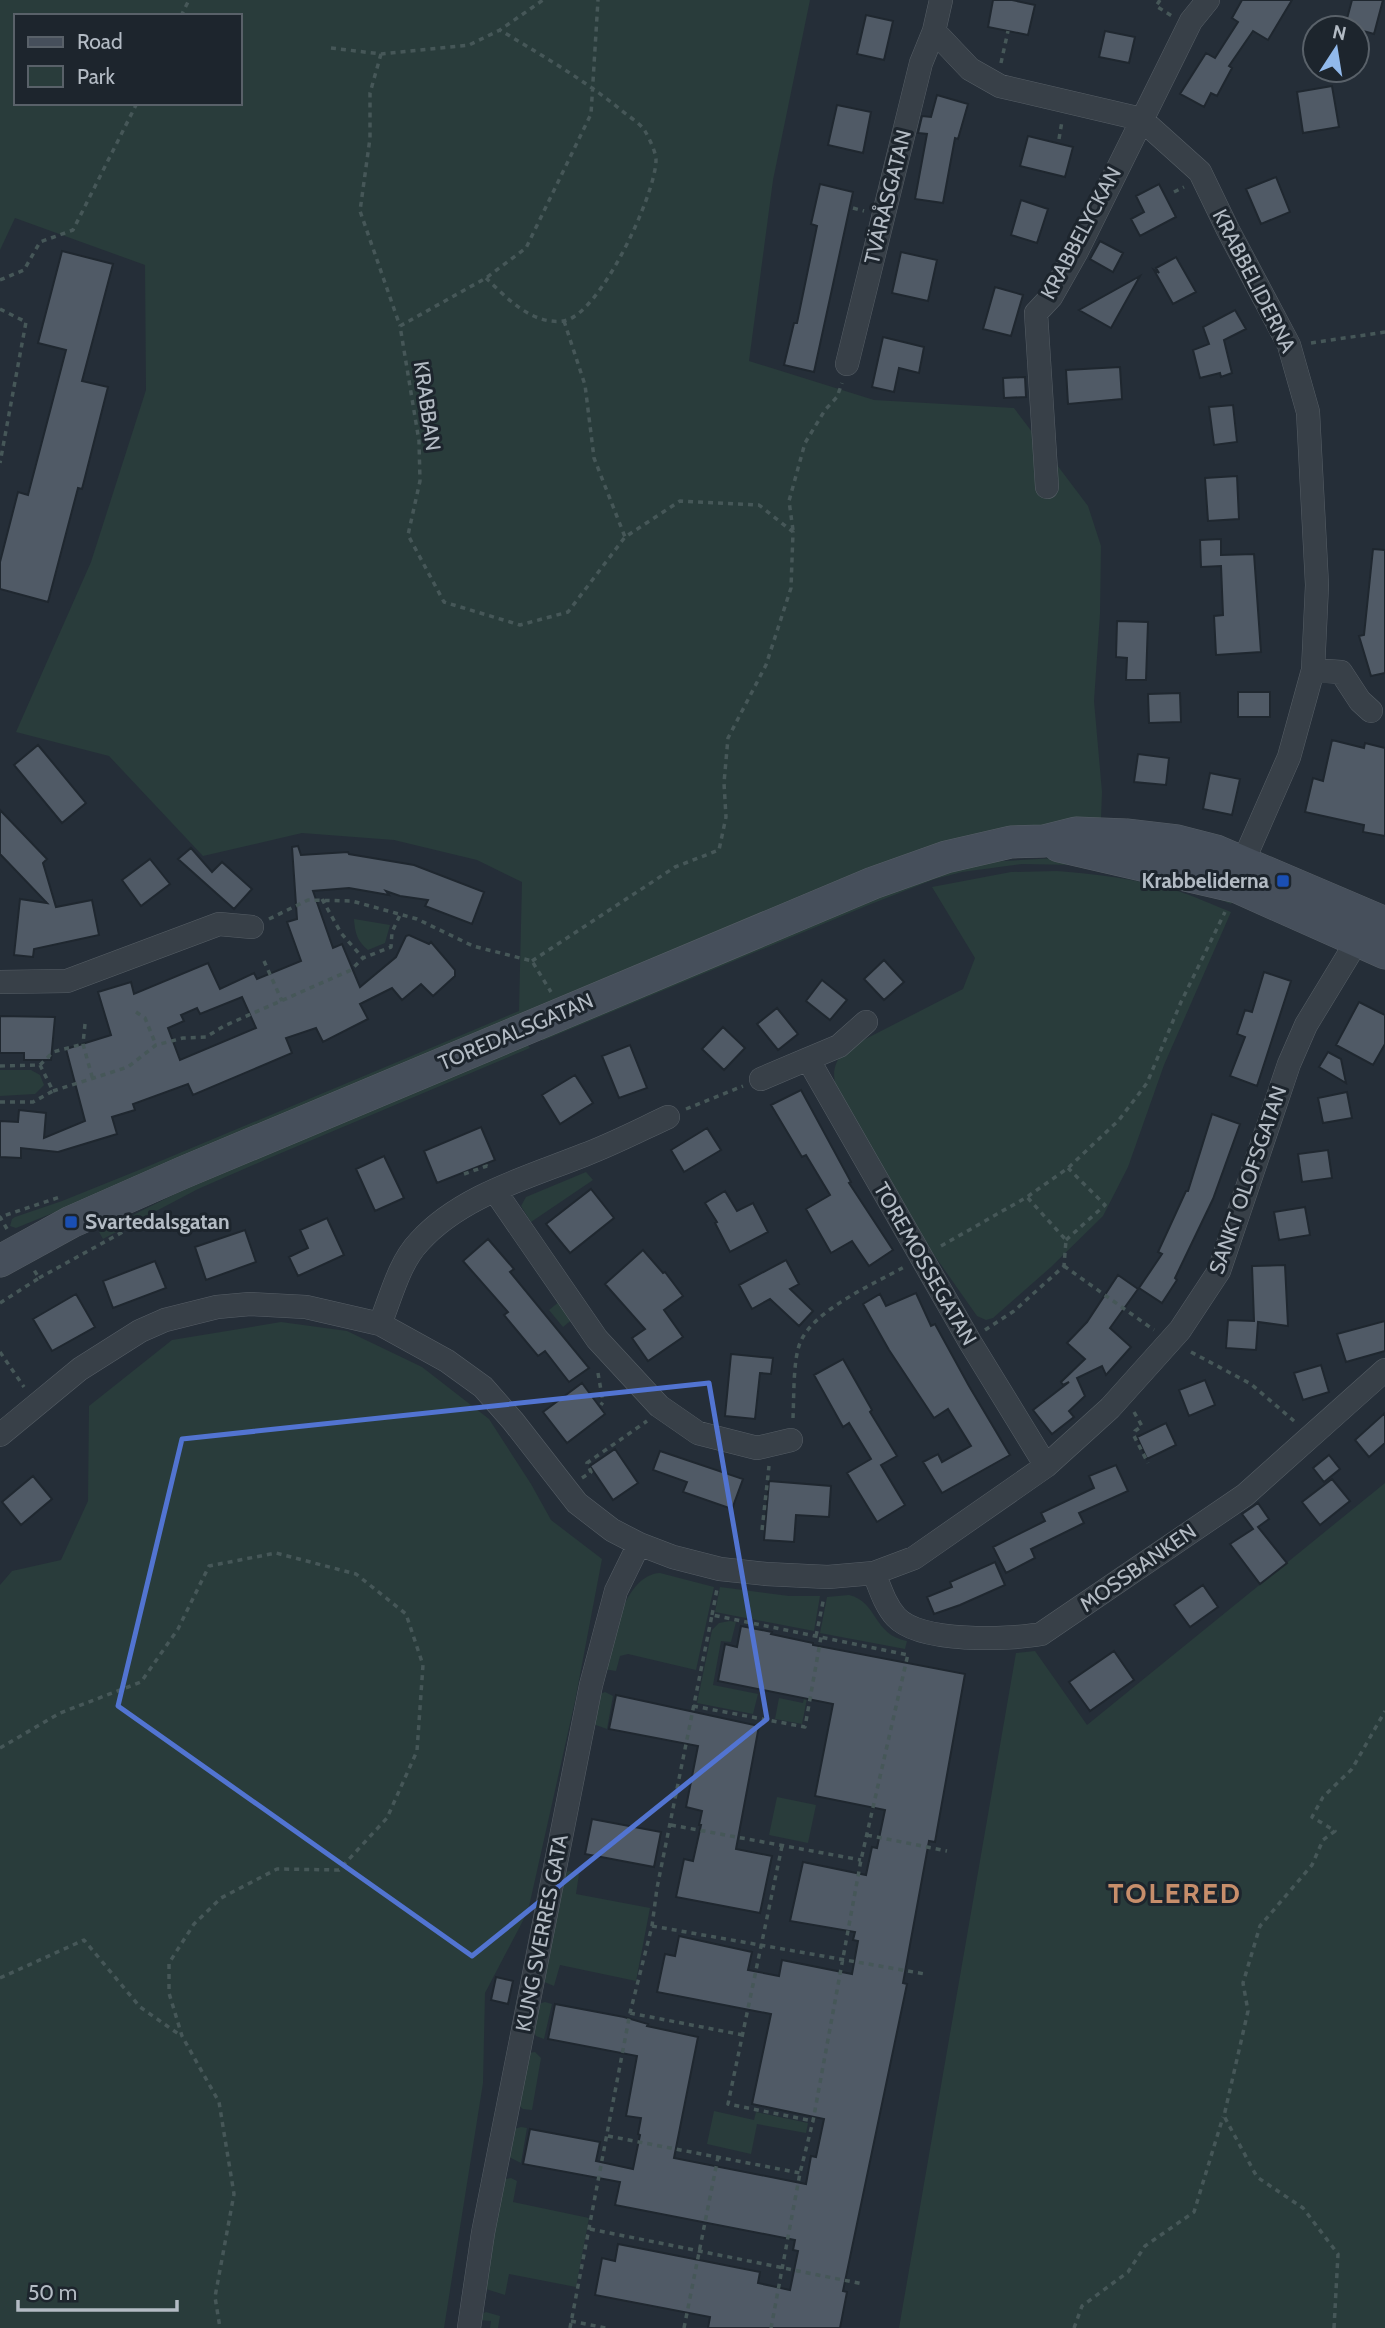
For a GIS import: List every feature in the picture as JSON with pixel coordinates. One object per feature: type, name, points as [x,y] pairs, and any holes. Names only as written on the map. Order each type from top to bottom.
[{"type":"street","points":[[934,31],[941,0]]},
{"type":"street","name":"KRABBELYCKAN","points":[[1047,487],[1036,313],[1051,297],[1077,251],[1140,119],[1191,21],[1208,0]]},
{"type":"street","name":"KRABBELIDERNA","points":[[934,31],[970,69],[996,83],[1140,119],[1200,172],[1289,345],[1308,412],[1317,585],[1313,670],[1289,757],[1236,885]]},
{"type":"street","name":"TVÄRÅSGATAN","points":[[847,364],[920,63],[934,31]]},
{"type":"street","points":[[1313,670],[1342,672],[1360,701],[1371,711]]},
{"type":"street","name":"TOREDALSGATAN","points":[[0,1261],[71,1222],[170,1179],[873,883],[964,852],[1012,842],[1044,841],[1075,851],[1236,885],[1378,930]]},
{"type":"street","points":[[0,982],[67,981],[219,924],[252,927]]},
{"type":"street","name":"SANKT OLOFSGATAN","points":[[0,1435],[80,1369],[140,1331],[165,1320],[217,1307],[250,1304],[306,1307],[380,1324],[447,1361],[483,1387],[577,1503],[612,1530],[639,1544],[673,1557],[720,1569],[828,1577],[874,1573],[914,1558],[1046,1466],[1122,1395],[1171,1341],[1219,1271],[1289,1064],[1307,1023],[1378,930]]},
{"type":"street","points":[[761,1079],[839,1046],[866,1022]]},
{"type":"street","name":"TOREMOSSEGATAN","points":[[808,1059],[970,1342],[1046,1466]]},
{"type":"street","points":[[380,1324],[400,1273],[418,1243],[446,1218],[496,1181],[615,1142],[668,1117]]},
{"type":"street","points":[[496,1181],[597,1339],[664,1410],[698,1433],[757,1448],[781,1442]]},
{"type":"street","name":"MOSSBANKEN","points":[[916,1630],[960,1637],[1005,1639],[1041,1634],[1245,1495],[1385,1370]]},
{"type":"street","name":"KUNG SVERRES GATA","points":[[469,2328],[484,2233],[591,1685],[616,1591],[639,1544]]},
{"type":"street","points":[[874,1573],[886,1602],[897,1618],[916,1630]]},
{"type":"path","points":[[331,48],[381,54],[469,45],[500,30],[543,0]]},
{"type":"path","points":[[400,326],[486,278],[526,248],[591,114],[598,0]]},
{"type":"path","points":[[486,278],[516,307],[540,318],[564,321],[588,307],[606,284],[650,194],[657,158],[644,129],[593,87],[500,30]]},
{"type":"path","points":[[996,83],[1008,31]]},
{"type":"path","name":"KRABBAN","points":[[381,54],[370,93],[370,138],[360,211],[400,326],[419,441],[419,481],[408,536],[444,602],[520,625],[568,612],[625,537],[680,501],[759,505],[793,531]]},
{"type":"path","points":[[0,279],[24,270],[40,242],[73,230],[136,105]]},
{"type":"path","points":[[0,309],[26,323],[0,463]]},
{"type":"path","points":[[564,321],[585,384],[594,457],[625,537]]},
{"type":"path","points":[[1309,343],[1385,332]]},
{"type":"path","points":[[531,961],[675,867],[719,850],[726,817],[724,783],[728,738],[766,664],[791,588],[793,531],[789,501],[805,443],[825,410],[837,397],[847,364]]},
{"type":"path","points":[[762,1530],[798,1351],[804,1336],[830,1308],[1027,1197],[1068,1168],[1119,1120],[1147,1083],[1181,1002],[1236,885]]},
{"type":"path","points":[[252,927],[297,904],[322,899],[352,901],[428,923],[473,946],[531,961],[552,994]]},
{"type":"path","points":[[322,899],[341,933],[363,958]]},
{"type":"path","points":[[0,1102],[33,1102],[53,1091],[128,1067],[156,1045],[183,1038],[206,1037],[224,1026],[351,970],[363,958],[391,947],[392,932],[400,915]]},
{"type":"path","points":[[264,961],[282,1001]]},
{"type":"path","points":[[136,1012],[145,1018],[156,1045]]},
{"type":"path","points":[[85,1024],[83,1044],[93,1080]]},
{"type":"path","points":[[0,1066],[40,1065],[53,1052],[83,1044]]},
{"type":"path","points":[[40,1065],[53,1091]]},
{"type":"path","points":[[668,1117],[761,1079]]},
{"type":"path","points":[[464,1174],[487,1166],[496,1181]]},
{"type":"path","points":[[1066,1240],[1105,1205],[1068,1168]]},
{"type":"path","points":[[970,1342],[996,1321],[1014,1311],[1065,1266],[1066,1240],[1027,1197]]},
{"type":"path","points":[[39,1278],[145,1219]]},
{"type":"path","points":[[1065,1266],[1171,1341],[1251,1384],[1312,1437]]},
{"type":"path","points":[[0,1352],[36,1407]]},
{"type":"path","points":[[1122,1395],[1142,1426],[1133,1436],[1148,1463]]},
{"type":"path","points":[[566,1489],[591,1472],[587,1463],[664,1410]]},
{"type":"path","points":[[0,1748],[60,1713],[141,1682],[178,1629],[209,1566],[276,1553],[356,1574],[406,1615],[422,1665],[416,1751],[387,1818],[340,1870],[277,1869],[221,1898],[194,1924],[169,1963],[169,1993],[181,2036],[219,2102],[234,2194],[215,2297],[220,2328]]},
{"type":"path","points":[[693,1706],[805,1727],[828,1577]]},
{"type":"path","points":[[570,2328],[630,2013],[652,1926],[712,1615],[908,1655]]},
{"type":"path","points":[[771,2328],[867,1835],[910,1642],[916,1630]]},
{"type":"path","points":[[1074,2328],[1083,2306],[1128,2272],[1145,2246],[1194,2212],[1224,2116],[1248,2011],[1242,1983],[1260,1926],[1312,1865],[1323,1840],[1335,1831],[1312,1817],[1323,1797],[1352,1769],[1385,1711]]},
{"type":"path","points":[[670,1825],[862,1860]]},
{"type":"path","points":[[867,1835],[947,1851]]},
{"type":"path","points":[[782,1846],[728,2104],[813,2121]]},
{"type":"path","points":[[652,1926],[925,1974]]},
{"type":"path","points":[[0,1978],[84,1940],[140,2007],[181,2036]]},
{"type":"path","points":[[630,2013],[743,2035]]},
{"type":"path","points":[[1224,2116],[1257,2177],[1303,2208],[1338,2254],[1334,2328]]},
{"type":"path","points":[[608,2136],[800,2173]]},
{"type":"path","points":[[684,2328],[718,2157]]},
{"type":"path","points":[[590,2229],[863,2284]]},
{"type":"path","points":[[571,2321],[606,2328]]},
{"type":"highlighted area","points":[[709,1383],[767,1719],[472,1956],[118,1706],[182,1439]]},
{"type":"green space","points":[[0,0],[810,0],[773,180],[749,361],[874,400],[1014,408],[1088,506],[1101,546],[1094,701],[1102,792],[1101,819],[1047,829],[146,1175],[16,1228],[10,1226],[15,1217],[139,1170],[519,1011],[522,882],[477,860],[394,840],[302,833],[203,856],[109,756],[16,732],[91,562],[146,390],[145,265],[15,218],[0,250]]},
{"type":"green space","points":[[1056,858],[1236,894],[1231,904],[1182,885],[1077,865],[1022,864],[962,872],[935,879],[871,904],[542,1041],[544,1037],[888,890],[985,862]]},
{"type":"green space","points":[[1057,871],[1160,886],[1231,912],[1164,1065],[1128,1167],[1103,1216],[1051,1267],[993,1318],[986,1320],[977,1316],[925,1242],[839,1097],[834,1072],[846,1049],[963,989],[975,958],[932,887],[1011,872]]},
{"type":"green space","points":[[354,919],[390,925],[385,943],[368,950],[357,936]]},
{"type":"green space","points":[[526,1043],[530,1048],[198,1189],[103,1239],[99,1232],[199,1182]]},
{"type":"green space","points":[[0,1070],[31,1070],[40,1075],[44,1085],[35,1094],[0,1096]]},
{"type":"green space","points":[[586,1172],[593,1180],[531,1222],[521,1206],[526,1197]]},
{"type":"green space","points":[[560,1301],[574,1318],[563,1327],[549,1310]]},
{"type":"green space","points":[[281,1322],[347,1331],[422,1367],[489,1419],[551,1520],[602,1559],[575,1701],[528,1911],[485,1993],[483,2083],[444,2328],[0,2328],[0,1585],[12,1571],[61,1560],[88,1501],[89,1406],[172,1340]]},
{"type":"green space","points":[[1385,1483],[1385,2328],[899,2328],[1016,1653],[1035,1651],[1087,1725]]},
{"type":"green space","points":[[660,1573],[714,1587],[696,1670],[628,1654],[620,1656],[616,1671],[604,1669],[616,1626],[629,1597],[637,1585]]},
{"type":"green space","points":[[720,1587],[789,1596],[820,1596],[814,1631],[715,1612]]},
{"type":"green space","points":[[849,1595],[866,1604],[888,1632],[907,1641],[905,1649],[820,1633],[827,1597]]},
{"type":"green space","points":[[736,1622],[731,1642],[721,1641],[713,1685],[758,1694],[753,1714],[697,1703],[712,1630],[719,1623]]},
{"type":"green space","points":[[813,1657],[802,1724],[775,1719],[779,1698],[803,1703]]},
{"type":"green space","points":[[605,1692],[613,1696],[607,1729],[593,1724],[598,1695]]},
{"type":"green space","points":[[777,1797],[816,1805],[808,1843],[769,1835]]},
{"type":"green space","points":[[569,1871],[579,1874],[576,1894],[650,1908],[636,1981],[560,1965],[554,1986],[542,1981],[564,1873]]},
{"type":"green space","points":[[538,2004],[552,2004],[544,2039],[536,2036],[533,2029]]},
{"type":"green space","points":[[535,2052],[541,2058],[532,2110],[523,2109],[519,2106],[529,2053]]},
{"type":"green space","points":[[714,2111],[754,2120],[756,2112],[808,2123],[806,2133],[757,2124],[751,2154],[707,2144]]},
{"type":"green space","points":[[527,2128],[521,2163],[509,2157],[514,2129]]},
{"type":"green space","points":[[511,2178],[517,2181],[513,2202],[589,2218],[576,2287],[509,2274],[505,2295],[484,2286],[503,2182]]},
{"type":"green space","points":[[486,2312],[500,2316],[498,2328],[490,2328],[491,2321],[479,2320]]},
{"type":"building","points":[[993,0],[1012,0],[1035,5],[1028,35],[988,27]]},
{"type":"building","points":[[1242,0],[1292,0],[1268,40],[1253,31],[1229,66],[1232,68],[1217,96],[1211,93],[1204,107],[1180,94],[1206,53],[1215,58],[1238,22],[1232,18]]},
{"type":"building","points":[[1352,0],[1383,0],[1374,34],[1371,33],[1371,14],[1348,14]]},
{"type":"building","points":[[866,15],[893,21],[884,60],[857,54]]},
{"type":"building","points":[[1105,31],[1135,37],[1129,63],[1099,57]]},
{"type":"building","points":[[1332,86],[1339,127],[1303,133],[1297,92]]},
{"type":"building","points":[[937,95],[968,104],[958,139],[955,138],[943,203],[915,199],[927,134],[918,133],[922,116],[931,117]]},
{"type":"building","points":[[837,105],[871,112],[863,153],[828,145]]},
{"type":"building","points":[[1028,136],[1073,147],[1065,177],[1020,166]]},
{"type":"building","points":[[1276,177],[1290,212],[1261,224],[1246,189]]},
{"type":"building","points":[[820,184],[853,192],[814,372],[784,365],[794,323],[797,323],[817,226],[811,224]]},
{"type":"building","points":[[1159,184],[1176,217],[1140,236],[1131,219],[1144,212],[1136,196]]},
{"type":"building","points":[[1021,200],[1048,209],[1037,243],[1011,235]]},
{"type":"building","points":[[1100,241],[1123,253],[1113,272],[1090,259]]},
{"type":"building","points":[[62,251],[113,264],[82,381],[108,387],[82,489],[78,488],[48,602],[0,589],[0,562],[18,492],[28,495],[66,350],[38,343]]},
{"type":"building","points":[[901,252],[937,260],[928,301],[892,293]]},
{"type":"building","points":[[1176,257],[1196,292],[1173,304],[1154,270],[1159,273],[1156,268]]},
{"type":"building","points":[[1140,276],[1111,328],[1079,310]]},
{"type":"building","points":[[995,287],[1023,295],[1011,336],[983,329]]},
{"type":"building","points":[[1235,310],[1246,329],[1224,340],[1232,373],[1221,377],[1220,373],[1200,378],[1193,350],[1209,344],[1203,327]]},
{"type":"building","points":[[883,337],[924,347],[919,373],[899,368],[894,392],[872,387]]},
{"type":"building","points":[[1120,367],[1122,399],[1068,404],[1066,370]]},
{"type":"building","points":[[1025,377],[1026,397],[1004,398],[1003,378]]},
{"type":"building","points":[[1233,405],[1237,442],[1214,445],[1209,407]]},
{"type":"building","points":[[1237,476],[1239,519],[1208,521],[1205,478]]},
{"type":"building","points":[[1221,539],[1221,555],[1254,554],[1261,652],[1216,655],[1214,616],[1223,615],[1221,566],[1201,567],[1200,540]]},
{"type":"building","points":[[1373,549],[1385,550],[1385,673],[1371,676],[1359,636],[1364,635]]},
{"type":"building","points":[[1117,621],[1148,622],[1146,680],[1126,680],[1127,658],[1116,657]]},
{"type":"building","points":[[1238,692],[1270,692],[1270,717],[1238,717]]},
{"type":"building","points":[[1180,693],[1181,722],[1149,723],[1148,694]]},
{"type":"building","points":[[1332,740],[1364,748],[1365,743],[1385,748],[1385,836],[1363,832],[1364,825],[1305,812],[1313,778],[1323,781]]},
{"type":"building","points":[[38,745],[86,803],[62,823],[14,765]]},
{"type":"building","points":[[1138,754],[1169,758],[1166,785],[1134,782]]},
{"type":"building","points":[[1210,773],[1240,779],[1232,815],[1203,809]]},
{"type":"building","points":[[0,810],[47,859],[43,863],[56,907],[92,900],[99,935],[34,949],[33,957],[14,955],[20,899],[47,903],[0,854]]},
{"type":"building","points":[[298,846],[301,855],[348,852],[414,865],[484,892],[472,924],[425,906],[428,900],[386,891],[389,895],[349,888],[313,891],[333,948],[342,944],[360,987],[396,957],[409,935],[429,944],[431,942],[455,970],[455,976],[433,996],[421,984],[402,1000],[392,988],[360,1004],[368,1019],[323,1042],[316,1028],[286,1038],[292,1053],[193,1095],[188,1084],[133,1104],[135,1110],[112,1117],[117,1134],[58,1152],[21,1148],[21,1158],[0,1157],[0,1121],[18,1122],[19,1110],[46,1113],[44,1138],[85,1121],[66,1049],[111,1035],[98,992],[131,982],[134,994],[208,963],[220,989],[254,973],[257,979],[301,961],[287,922],[297,919],[292,847]],"holes":[[[242,997],[256,1028],[180,1060],[168,1028],[184,1021],[181,1015],[197,1008],[200,1014]]]},
{"type":"building","points":[[191,848],[212,872],[222,862],[252,889],[234,909],[178,859]]},
{"type":"building","points":[[150,859],[170,884],[141,906],[122,880]]},
{"type":"building","points":[[884,960],[904,982],[884,1000],[864,979]]},
{"type":"building","points":[[1264,972],[1291,981],[1257,1086],[1230,1076],[1245,1037],[1237,1034],[1245,1010],[1252,1012]]},
{"type":"building","points":[[822,980],[847,1000],[830,1020],[806,1001]]},
{"type":"building","points":[[1359,1002],[1385,1015],[1385,1044],[1373,1065],[1336,1045]]},
{"type":"building","points":[[777,1008],[798,1034],[778,1050],[757,1024]]},
{"type":"building","points":[[0,1016],[55,1017],[51,1060],[24,1060],[24,1053],[0,1053]]},
{"type":"building","points":[[723,1027],[745,1048],[724,1070],[702,1049]]},
{"type":"building","points":[[630,1045],[647,1088],[619,1098],[602,1056]]},
{"type":"building","points":[[1328,1052],[1341,1059],[1346,1083],[1319,1067]]},
{"type":"building","points":[[575,1075],[593,1103],[560,1124],[542,1095]]},
{"type":"building","points":[[801,1090],[851,1182],[849,1183],[893,1250],[869,1266],[852,1241],[831,1253],[806,1209],[830,1195],[806,1155],[802,1157],[771,1105]]},
{"type":"building","points":[[1347,1092],[1352,1118],[1323,1123],[1318,1098]]},
{"type":"building","points":[[1212,1114],[1240,1124],[1213,1199],[1175,1278],[1177,1280],[1162,1303],[1139,1288],[1162,1254],[1158,1252],[1188,1191]]},
{"type":"building","points":[[481,1127],[495,1160],[437,1183],[424,1151]]},
{"type":"building","points":[[707,1128],[721,1150],[684,1172],[671,1150]]},
{"type":"building","points":[[1328,1150],[1332,1178],[1302,1182],[1298,1154]]},
{"type":"building","points":[[384,1156],[404,1198],[375,1211],[356,1169]]},
{"type":"building","points":[[591,1189],[614,1218],[570,1253],[546,1224]]},
{"type":"building","points":[[725,1191],[737,1211],[753,1203],[768,1232],[730,1252],[705,1203]]},
{"type":"building","points":[[1305,1207],[1310,1235],[1279,1240],[1274,1212]]},
{"type":"building","points":[[327,1218],[344,1255],[298,1276],[289,1257],[308,1248],[300,1230]]},
{"type":"building","points":[[245,1230],[256,1262],[206,1280],[195,1247]]},
{"type":"building","points":[[488,1239],[514,1269],[510,1272],[589,1368],[569,1382],[545,1351],[538,1356],[504,1315],[508,1312],[463,1261]]},
{"type":"building","points":[[643,1250],[663,1273],[665,1272],[683,1296],[664,1310],[683,1337],[648,1361],[632,1338],[645,1329],[605,1284]]},
{"type":"building","points":[[786,1260],[799,1284],[790,1289],[813,1311],[799,1326],[770,1299],[752,1309],[739,1285]]},
{"type":"building","points":[[155,1261],[166,1288],[113,1308],[103,1281]]},
{"type":"building","points":[[1285,1265],[1288,1326],[1258,1322],[1256,1350],[1226,1348],[1228,1320],[1254,1321],[1252,1266]]},
{"type":"building","points":[[1118,1275],[1138,1289],[1110,1328],[1131,1347],[1106,1375],[1102,1366],[1077,1378],[1085,1396],[1069,1411],[1074,1417],[1052,1434],[1033,1410],[1069,1382],[1063,1385],[1061,1382],[1085,1359],[1067,1343],[1087,1322]]},
{"type":"building","points":[[916,1293],[931,1326],[935,1324],[1010,1455],[942,1493],[923,1462],[938,1454],[942,1462],[971,1446],[948,1409],[934,1418],[889,1350],[863,1304],[880,1294],[886,1306]]},
{"type":"building","points":[[76,1294],[95,1327],[52,1351],[33,1319]]},
{"type":"building","points":[[1385,1321],[1385,1351],[1346,1362],[1337,1334]]},
{"type":"building","points":[[731,1354],[773,1358],[771,1374],[760,1373],[755,1419],[725,1416]]},
{"type":"building","points":[[843,1359],[872,1410],[870,1412],[897,1456],[881,1465],[905,1505],[877,1522],[847,1473],[871,1459],[849,1423],[843,1427],[814,1375]]},
{"type":"building","points":[[1321,1365],[1329,1392],[1303,1400],[1294,1373]]},
{"type":"building","points":[[1205,1380],[1215,1405],[1189,1416],[1179,1390]]},
{"type":"building","points":[[582,1383],[605,1414],[567,1443],[543,1412]]},
{"type":"building","points":[[1385,1413],[1385,1443],[1369,1457],[1355,1440]]},
{"type":"building","points":[[1166,1423],[1176,1445],[1147,1459],[1137,1437]]},
{"type":"building","points":[[615,1449],[638,1483],[613,1500],[590,1466]]},
{"type":"building","points":[[660,1451],[743,1479],[732,1509],[683,1492],[687,1482],[653,1470]]},
{"type":"building","points":[[1329,1455],[1340,1469],[1324,1482],[1313,1468]]},
{"type":"building","points":[[1116,1465],[1128,1491],[1079,1513],[1084,1523],[1031,1549],[1035,1558],[1006,1573],[993,1547],[1045,1521],[1041,1513],[1094,1488],[1089,1476]]},
{"type":"building","points":[[33,1476],[52,1499],[21,1525],[2,1502]]},
{"type":"building","points":[[1332,1479],[1350,1501],[1320,1525],[1302,1502]]},
{"type":"building","points":[[769,1481],[831,1486],[829,1517],[796,1515],[794,1542],[764,1540]]},
{"type":"building","points":[[1258,1503],[1269,1519],[1258,1527],[1287,1563],[1260,1584],[1230,1544],[1253,1529],[1242,1514]]},
{"type":"building","points":[[995,1562],[1005,1585],[934,1614],[927,1597],[952,1587],[950,1582]]},
{"type":"building","points":[[1203,1585],[1218,1607],[1190,1627],[1174,1605]]},
{"type":"building","points":[[741,1626],[772,1632],[771,1634],[813,1645],[965,1674],[935,1842],[929,1841],[903,1983],[907,1984],[843,2291],[847,2292],[840,2328],[708,2328],[710,2317],[595,2295],[602,2258],[615,2261],[618,2244],[760,2272],[758,2283],[790,2290],[798,2251],[793,2250],[795,2240],[615,2205],[620,2182],[523,2164],[530,2129],[600,2142],[596,2161],[633,2169],[640,2135],[641,2118],[626,2116],[637,2056],[548,2039],[555,2004],[624,2017],[648,2024],[647,2026],[698,2037],[674,2158],[806,2184],[811,2156],[816,2157],[824,2119],[752,2104],[771,2014],[657,1992],[665,1954],[675,1956],[679,1936],[752,1952],[748,1970],[779,1976],[782,1960],[852,1974],[858,1941],[853,1940],[855,1932],[790,1921],[803,1862],[866,1875],[872,1847],[877,1848],[885,1810],[815,1796],[833,1704],[718,1681],[725,1644],[737,1647]]},
{"type":"building","points":[[1114,1651],[1134,1680],[1090,1711],[1069,1682]]},
{"type":"building","points":[[616,1695],[759,1726],[736,1849],[772,1856],[760,1913],[676,1897],[684,1859],[693,1861],[701,1825],[702,1811],[686,1807],[698,1746],[609,1729]]},
{"type":"building","points":[[592,1819],[661,1832],[654,1867],[585,1854]]},
{"type":"building","points":[[496,1977],[513,1981],[508,2004],[491,2000]]},
{"type":"place","name":"Krabbeliderna","points":[[1283,881]]},
{"type":"place","name":"Svartedalsgatan","points":[[71,1222]]},
{"type":"district","name":"TOLERED","points":[[1175,1893]]}]
